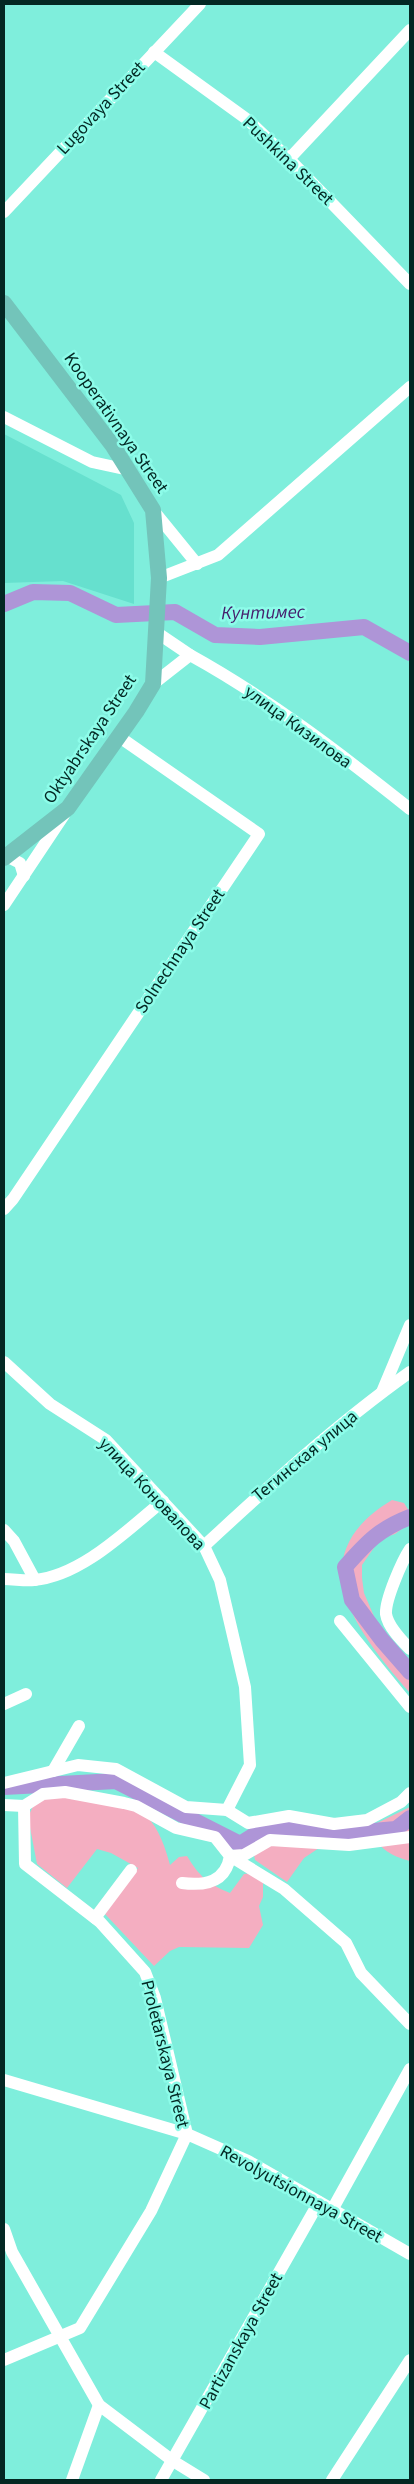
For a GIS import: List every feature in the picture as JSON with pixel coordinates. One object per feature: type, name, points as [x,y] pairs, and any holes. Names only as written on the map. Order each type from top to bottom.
[{"type":"main road","name":"Kooperativnaya Street","points":[[4,303],[129,470],[153,510]]},
{"type":"main road","name":"Oktyabrskaya Street","points":[[68,808],[153,684],[159,578],[153,510]]},
{"type":"main road","points":[[5,857],[68,808]]},
{"type":"street","name":"Lugovaya Street","points":[[4,212],[200,4]]},
{"type":"street","points":[[289,159],[410,30]]},
{"type":"street","name":"Pushkina Street","points":[[154,52],[248,120],[289,159],[410,284]]},
{"type":"street","points":[[159,578],[218,555],[410,387]]},
{"type":"street","points":[[4,417],[92,462],[129,470]]},
{"type":"street","name":"Kooperativnaya Street","points":[[153,510],[197,564]]},
{"type":"street","name":"улица Кизилова","points":[[156,632],[278,710],[408,802],[410,815]]},
{"type":"street","points":[[153,684],[190,655]]},
{"type":"street","name":"Solnechnaya Street","points":[[4,1209],[13,1199],[259,834],[118,736]]},
{"type":"street","name":"Oktyabrskaya Street","points":[[4,905],[68,808]]},
{"type":"street","points":[[5,857],[20,862],[24,876]]},
{"type":"street","points":[[381,1392],[410,1325]]},
{"type":"street","name":"улица Коновалова","points":[[4,1362],[50,1404],[106,1440],[164,1500],[204,1546],[220,1580],[245,1687],[250,1765],[228,1810]]},
{"type":"street","name":"Тегинская улица","points":[[204,1546],[282,1474],[381,1392],[410,1372]]},
{"type":"street","points":[[4,1579],[35,1580],[65,1572],[96,1554],[164,1500]]},
{"type":"street","points":[[4,1530],[14,1540],[35,1580]]},
{"type":"street","points":[[410,1549],[390,1593],[386,1615],[399,1639],[410,1649]]},
{"type":"street","points":[[340,1621],[410,1707]]},
{"type":"street","points":[[4,1704],[26,1694]]},
{"type":"street","points":[[53,1771],[79,1726]]},
{"type":"street","points":[[4,1783],[78,1765],[116,1769],[186,1807],[228,1810],[248,1823],[289,1816],[334,1824],[366,1820],[401,1802],[410,1793]]},
{"type":"street","points":[[4,1805],[24,1806],[43,1794],[64,1792],[124,1802],[136,1806],[176,1828],[215,1837],[230,1856],[245,1860],[284,1889],[346,1943],[361,1973],[410,2024]]},
{"type":"street","name":"Proletarskaya Street","points":[[4,2360],[80,2328],[151,2211],[187,2134],[155,1998],[145,1972],[95,1918],[25,1864],[24,1806]]},
{"type":"street","points":[[245,1860],[270,1840],[349,1845],[410,1837]]},
{"type":"street","points":[[182,1883],[194,1885],[215,1881],[223,1876],[230,1856]]},
{"type":"street","points":[[95,1918],[131,1870]]},
{"type":"street","points":[[332,2210],[410,2069]]},
{"type":"street","name":"Revolyutsionnaya Street","points":[[4,2082],[18,2084],[187,2134],[248,2161],[410,2254]]},
{"type":"street","name":"Partizanskaya Street","points":[[161,2480],[319,2202]]},
{"type":"street","points":[[4,2229],[12,2252],[58,2336],[99,2405],[173,2461],[204,2480]]},
{"type":"street","points":[[332,2480],[410,2360]]},
{"type":"street","points":[[72,2480],[99,2405]]},
{"type":"shaded area","points":[[4,434],[121,495],[134,523],[134,604],[63,581],[4,583]]},
{"type":"shaded area","points":[[392,1500],[404,1503],[409,1511],[410,1523],[395,1534],[380,1539],[362,1565],[362,1578],[364,1593],[379,1628],[377,1639],[390,1660],[403,1669],[410,1671],[410,1693],[371,1645],[356,1620],[346,1595],[342,1570],[347,1546],[363,1522]]},
{"type":"shaded area","points":[[54,1794],[102,1800],[127,1806],[138,1811],[147,1817],[155,1827],[170,1865],[179,1857],[187,1856],[205,1879],[230,1893],[244,1874],[251,1873],[263,1882],[263,1897],[259,1906],[263,1925],[249,1948],[179,1947],[170,1951],[154,1966],[105,1914],[138,1868],[111,1853],[97,1849],[67,1888],[37,1864],[28,1817],[35,1802]]},
{"type":"shaded area","points":[[410,1807],[410,1861],[384,1850],[376,1840],[371,1826]]},
{"type":"shaded area","points":[[273,1844],[319,1848],[304,1858],[287,1882],[255,1860],[254,1855]]},
{"type":"waterway","name":"Кунтимес","points":[[4,604],[33,592],[70,593],[116,615],[175,612],[215,635],[260,637],[364,627],[410,653]]},
{"type":"waterway","points":[[410,1517],[390,1526],[374,1537],[345,1567],[352,1600],[382,1640],[410,1672]]},
{"type":"waterway","points":[[4,1787],[116,1781],[240,1844],[267,1827],[328,1835],[396,1829],[410,1818]]}]
